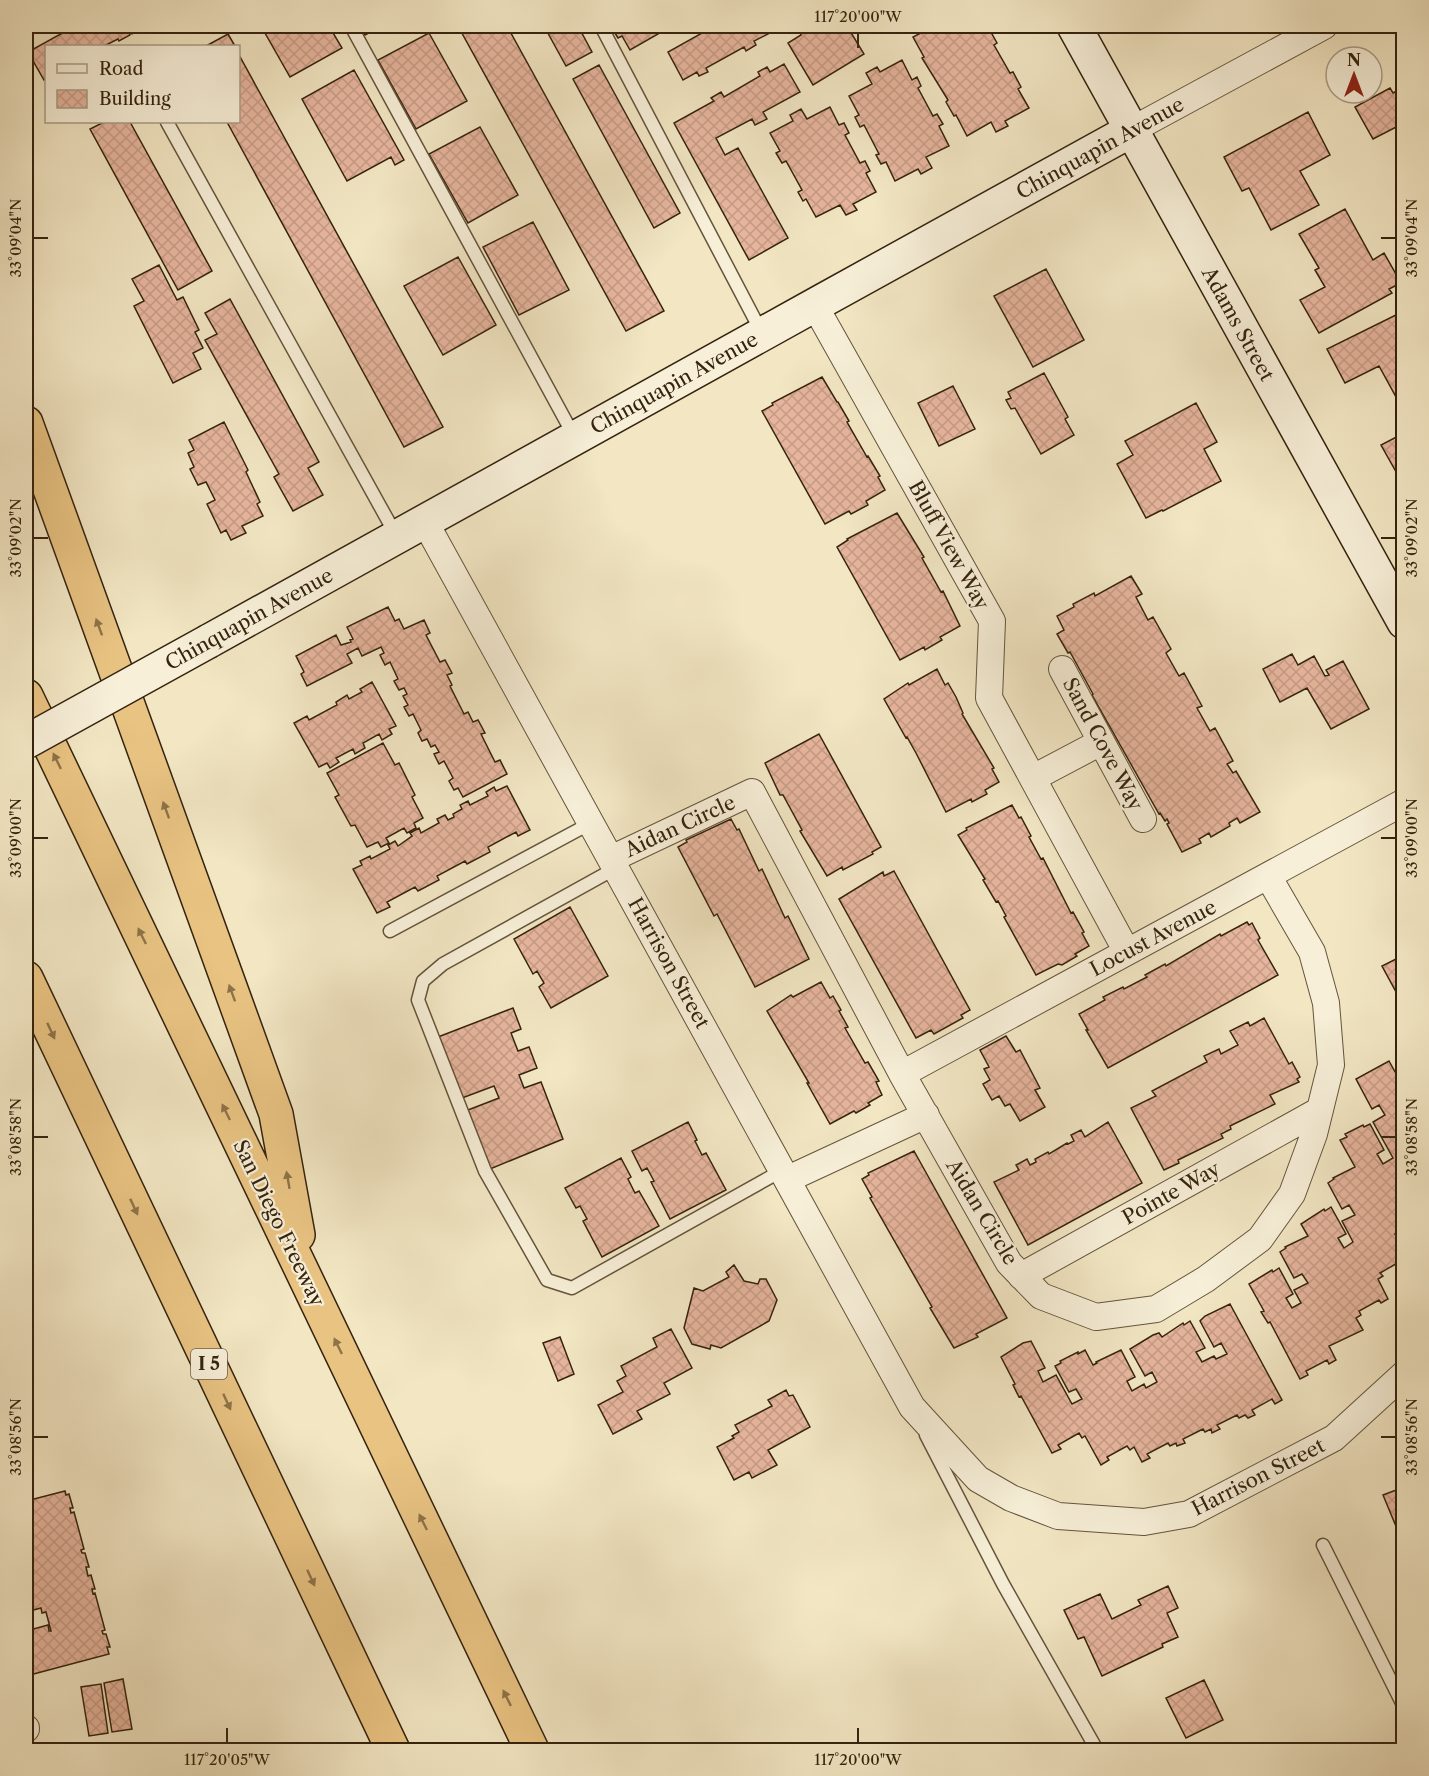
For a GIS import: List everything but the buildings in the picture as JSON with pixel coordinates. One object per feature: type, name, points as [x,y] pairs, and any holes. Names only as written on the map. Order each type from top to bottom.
[{"type":"highway","points":[[26,423],[276,1114],[306,1279]]},
{"type":"highway","name":"San Diego Freeway","points":[[26,696],[532,1750]]},
{"type":"highway","name":"I 5","points":[[26,978],[393,1750]]},
{"type":"street","name":"Adams Street","points":[[1074,26],[1130,131],[1400,608]]},
{"type":"street","name":"Chinquapin Avenue","points":[[26,742],[410,528],[1324,26]]},
{"type":"street","name":"Bluff View Way","points":[[815,306],[992,621],[989,698],[1127,952]]},
{"type":"street","name":"Harrison Street","points":[[410,528],[614,863],[912,1407],[978,1479],[1011,1498],[1058,1516],[1144,1522],[1189,1514],[1334,1438],[1404,1374]]},
{"type":"street","name":"Sand Cove Way","points":[[1062,669],[1143,819]]},
{"type":"street","points":[[1033,778],[1101,742]]},
{"type":"street","name":"Aidan Circle","points":[[614,863],[752,792],[902,1074],[1009,1263],[1041,1296],[1096,1317],[1156,1309],[1206,1279],[1260,1239],[1292,1194],[1314,1134],[1331,1065],[1326,1003],[1312,952],[1268,876]]},
{"type":"street","name":"Locust Avenue","points":[[902,1074],[1404,802]]},
{"type":"street","name":"Pointe Way","points":[[1021,1276],[1320,1110]]},
{"type":"street","points":[[785,1175],[926,1114]]},
{"type":"lane","points":[[351,26],[575,437]]},
{"type":"lane","points":[[601,26],[763,335]]},
{"type":"lane","points":[[167,123],[410,528]]},
{"type":"lane","points":[[390,931],[591,823]]},
{"type":"lane","points":[[614,863],[443,964],[423,981],[418,1000],[485,1171],[547,1280],[572,1288],[785,1175]]},
{"type":"lane","name":"Harrison Street","points":[[912,1407],[1003,1584],[1097,1750]]},
{"type":"lane","points":[[1323,1545],[1404,1707]]}]
